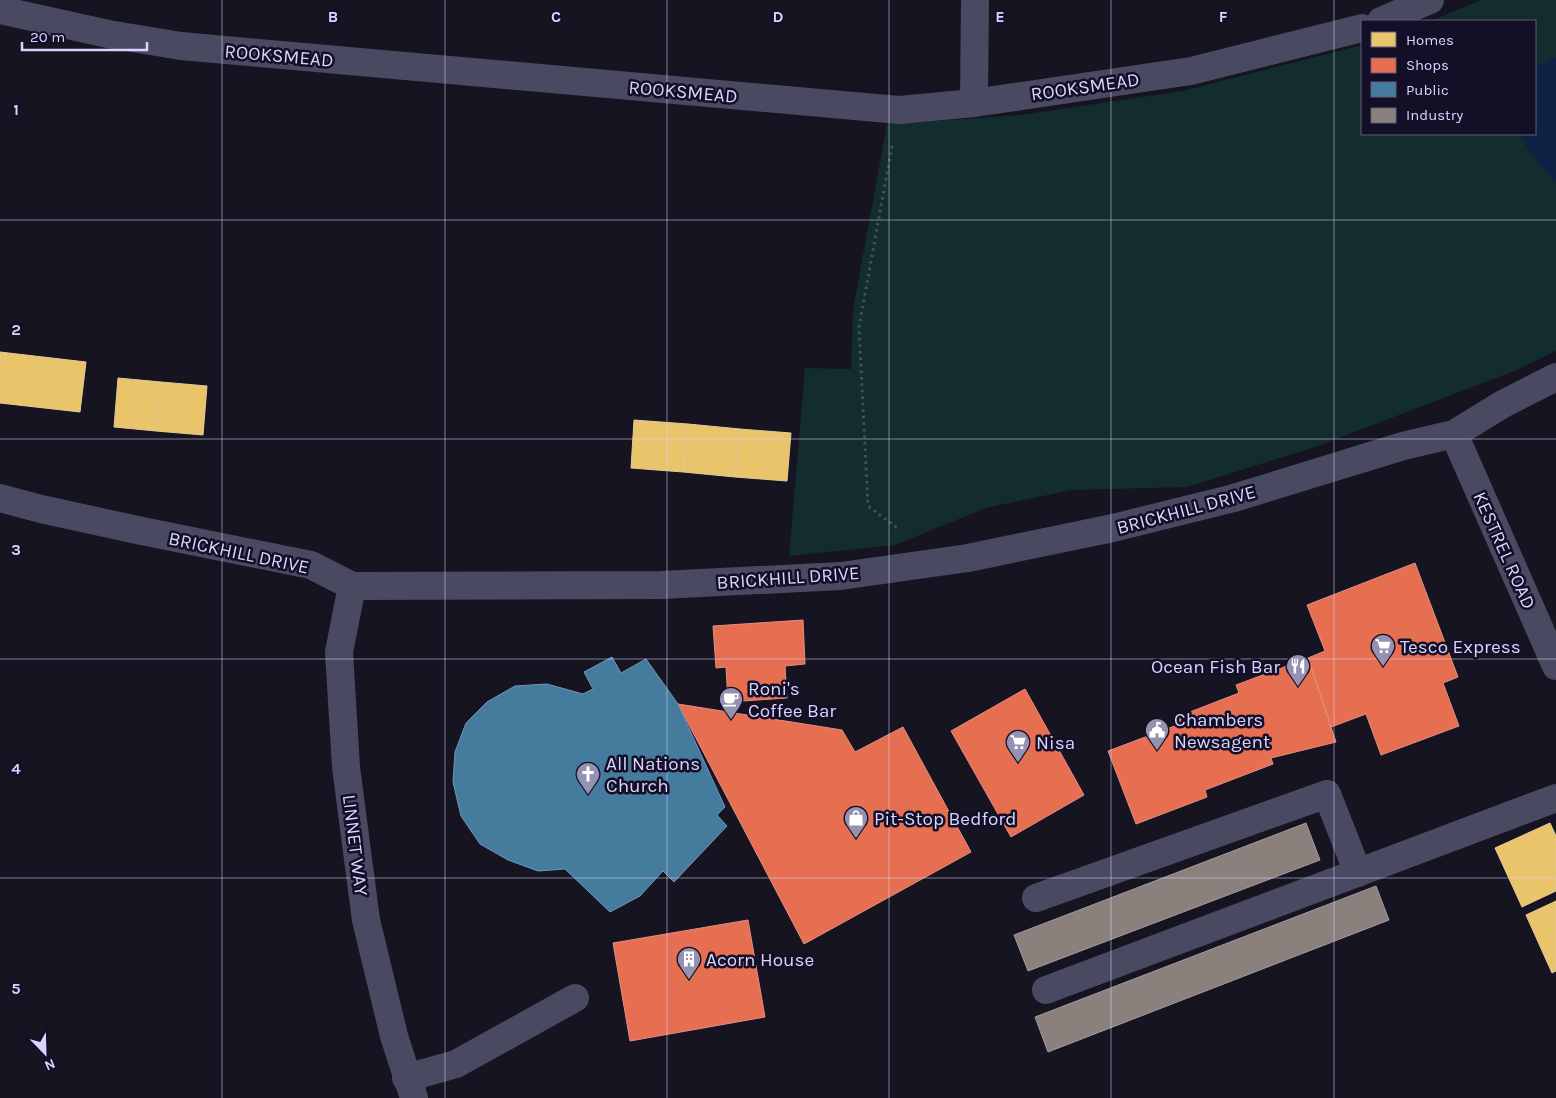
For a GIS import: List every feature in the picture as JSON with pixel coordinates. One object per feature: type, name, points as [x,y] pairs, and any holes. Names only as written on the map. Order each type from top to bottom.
[{"type":"street","points":[[974,0],[974,103]]},
{"type":"street","points":[[1383,20],[1430,0]]},
{"type":"street","name":"ROOKSMEAD","points":[[0,10],[108,34],[180,46],[899,110],[974,103],[1191,71],[1361,28]]},
{"type":"street","name":"BRICKHILL DRIVE","points":[[0,498],[96,521],[312,565],[352,586],[661,585],[841,576],[968,558],[1113,528],[1234,498],[1403,446],[1454,434],[1504,404],[1556,377]]},
{"type":"street","name":"KESTREL ROAD","points":[[1454,434],[1556,666]]},
{"type":"street","name":"LINNET WAY","points":[[352,586],[339,652],[346,767],[366,920],[394,1036],[410,1088]]},
{"type":"street","points":[[1036,898],[1327,794],[1358,873]]},
{"type":"street","points":[[1046,990],[1556,798]]},
{"type":"street","points":[[410,1088],[575,998]]},
{"type":"path","points":[[899,110],[858,327],[868,506],[900,529],[905,566]]},
{"type":"green space","points":[[1481,0],[1556,0],[1556,351],[1517,370],[1315,447],[1187,487],[1071,490],[986,508],[895,545],[789,556],[805,368],[851,369],[853,310],[887,124],[1020,115],[1182,91],[1361,45],[1361,135],[1536,135],[1536,20],[1433,20]]},
{"type":"water","points":[[1556,57],[1556,181],[1535,159],[1521,135],[1536,135],[1536,67]]},
{"type":"building: Homes","points":[[0,352],[86,362],[80,412],[0,403]]},
{"type":"building: Homes","points":[[118,378],[161,382],[156,431],[114,427]]},
{"type":"building: Homes","points":[[161,382],[207,386],[203,435],[156,431]]},
{"type":"building: Homes","points":[[634,420],[688,424],[683,472],[631,468]]},
{"type":"building: Homes","points":[[688,424],[740,429],[735,477],[683,472]]},
{"type":"building: Homes","points":[[740,429],[791,433],[787,481],[735,477]]},
{"type":"building: Homes","points":[[1550,823],[1556,836],[1556,891],[1522,907],[1495,848]]},
{"type":"building: Homes","points":[[1556,901],[1556,971],[1552,973],[1526,915]]},
{"type":"building: Shops","name":"Tesco Express","points":[[1415,563],[1458,677],[1443,683],[1459,726],[1381,755],[1366,714],[1331,727],[1308,658],[1325,651],[1307,605]]},
{"type":"building: Shops","points":[[803,620],[805,664],[785,666],[787,698],[728,702],[726,667],[716,668],[713,626]]},
{"type":"building: Shops","points":[[1308,658],[1336,742],[1271,758],[1273,764],[1205,790],[1207,797],[1136,824],[1108,751],[1180,724],[1177,717],[1239,693],[1236,685]]},
{"type":"building: Shops","name":"Nisa","points":[[1025,689],[1084,795],[1011,837],[951,731]]},
{"type":"building: Shops","points":[[678,704],[842,730],[855,752],[903,727],[971,852],[804,944]]},
{"type":"building: Shops","name":"Acorn House","points":[[748,920],[765,1017],[630,1041],[613,943]]},
{"type":"building: Public","name":"All Nations Church","points":[[612,657],[621,673],[646,659],[678,704],[725,807],[717,815],[727,826],[674,882],[663,871],[640,896],[610,912],[565,869],[538,871],[508,860],[480,844],[461,816],[453,782],[455,752],[466,723],[487,702],[515,686],[547,684],[583,694],[593,689],[584,672]]},
{"type":"building: Industry","points":[[1306,823],[1320,860],[1028,971],[1014,935]]},
{"type":"building: Industry","points":[[1376,886],[1389,920],[1048,1052],[1035,1017]]},
{"type":"place","name":"Tesco Express","points":[[1383,667]]},
{"type":"place","name":"Ocean Fish Bar","points":[[1298,687]]},
{"type":"place","name":"Roni's Coffee Bar","points":[[731,720]]},
{"type":"place","name":"Chambers Newsagent","points":[[1157,751]]},
{"type":"place","name":"Nisa","points":[[1018,763]]},
{"type":"place","name":"All Nations Church","points":[[588,795]]},
{"type":"place","name":"Pit-Stop Bedford","points":[[856,839]]},
{"type":"place","name":"Acorn House","points":[[689,980]]}]
